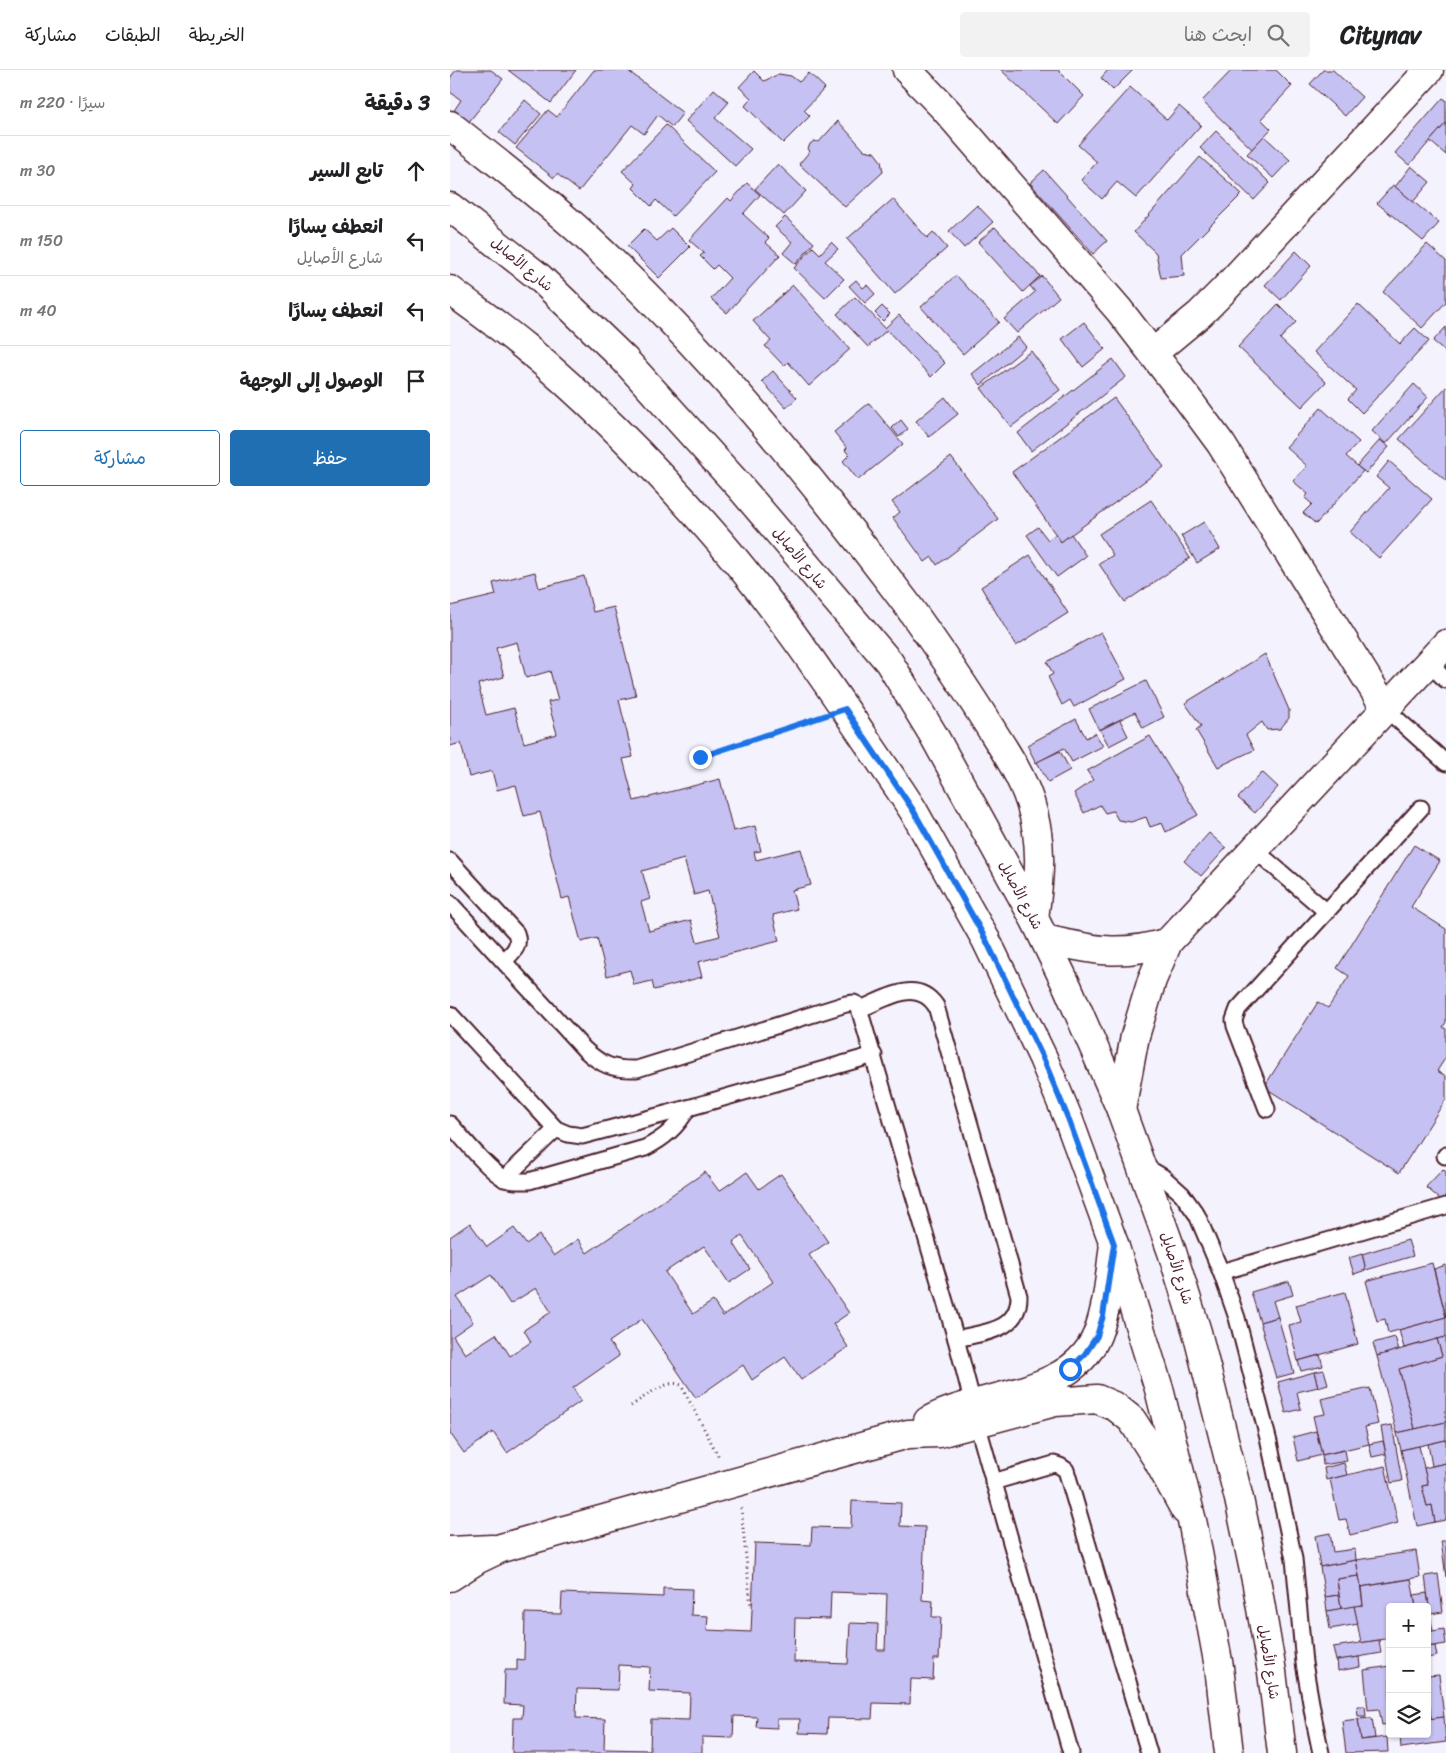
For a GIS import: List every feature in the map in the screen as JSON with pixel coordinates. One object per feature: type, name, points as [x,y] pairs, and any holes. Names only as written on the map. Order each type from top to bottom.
[{"type":"street","points":[[1152,352],[1200,314],[1222,292],[1429,70]]},
{"type":"street","points":[[914,72],[1119,310],[1152,352],[1220,444],[1386,709]]},
{"type":"street","points":[[450,125],[524,183],[584,235],[694,344],[793,457],[922,625],[961,681],[1017,770],[1030,804],[1039,839],[1040,928],[1102,951],[1124,952],[1147,949],[1168,942]]},
{"type":"street","name":"شارع الأصايل","points":[[450,207],[539,277],[624,359],[740,487],[889,662],[934,736],[1040,928],[1091,1038],[1121,1110],[1172,1252],[1197,1332],[1239,1499],[1257,1585],[1272,1672],[1282,1753]]},
{"type":"street","points":[[450,290],[525,347],[576,392],[647,462],[709,529],[773,607],[913,810],[994,957],[1046,1066],[1068,1118],[1114,1244],[1159,1389],[1193,1525],[1219,1667],[1228,1753]]},
{"type":"street","points":[[1121,1110],[1135,1036],[1152,980],[1168,942],[1386,709],[1440,662]]},
{"type":"street","points":[[450,1577],[478,1559],[501,1548],[908,1434],[939,1433],[975,1414],[1052,1380],[1070,1369],[1085,1354],[1097,1336],[1103,1316],[1114,1244]]},
{"type":"street","points":[[975,1414],[1056,1402],[1097,1399],[1116,1407],[1132,1420],[1136,1426],[1157,1459],[1193,1525]]},
{"type":"street","points":[[450,1551],[501,1548]]},
{"type":"lane","points":[[1386,709],[1446,763]]},
{"type":"lane","points":[[1267,1109],[1235,1026],[1235,1014],[1422,808]]},
{"type":"lane","points":[[1255,850],[1327,912]]},
{"type":"lane","points":[[450,861],[516,933],[518,944],[516,950],[504,961]]},
{"type":"lane","points":[[450,903],[595,1059],[608,1066],[622,1070],[637,1069],[651,1065],[846,1004],[854,1003],[860,1009],[956,1339],[993,1482],[1071,1753]]},
{"type":"lane","points":[[860,1009],[906,991],[915,990],[931,998],[939,1015],[1019,1296],[1019,1306],[1016,1315],[1009,1323],[1001,1328],[956,1339]]},
{"type":"lane","points":[[450,1014],[556,1129],[568,1134],[582,1136],[874,1055]]},
{"type":"lane","points":[[450,1124],[486,1163],[504,1179],[516,1182],[529,1181],[645,1148],[670,1132],[688,1108]]},
{"type":"lane","points":[[504,1179],[556,1129]]},
{"type":"lane","points":[[1141,1164],[1163,1177],[1182,1194],[1196,1215],[1237,1318],[1269,1442],[1294,1559],[1304,1663],[1321,1753]]},
{"type":"lane","points":[[1220,1272],[1446,1206]]},
{"type":"lane","points":[[993,1482],[1054,1464],[1066,1470],[1149,1753]]},
{"type":"path","points":[[700,757],[845,709]]},
{"type":"building","points":[[456,70],[491,70],[503,79],[468,123],[453,112],[461,100],[450,92],[450,78]]},
{"type":"building","points":[[508,70],[576,70],[551,103]]},
{"type":"building","points":[[594,70],[627,70],[683,113],[672,127],[658,115],[644,134],[632,125],[579,191],[557,174],[554,178],[516,148],[548,110],[557,117]]},
{"type":"building","points":[[1001,70],[1058,70],[1084,96],[1058,124]]},
{"type":"building","points":[[1108,70],[1133,70],[1113,90],[1101,78]]},
{"type":"building","points":[[1232,70],[1276,70],[1292,86],[1261,119],[1271,129],[1252,149],[1202,101]]},
{"type":"building","points":[[1323,70],[1333,70],[1362,97],[1345,116],[1310,84]]},
{"type":"building","points":[[754,71],[764,81],[779,74],[791,76],[799,82],[809,73],[825,88],[804,110],[810,116],[783,143],[745,106],[751,98],[739,87]]},
{"type":"building","points":[[1130,87],[1167,120],[1179,106],[1201,125],[1136,198],[1117,182],[1102,199],[1081,180],[1097,162],[1078,145]]},
{"type":"building","points":[[714,89],[729,102],[715,118],[751,149],[735,166],[686,121]]},
{"type":"building","points":[[1443,98],[1446,100],[1446,123],[1409,165],[1395,153]]},
{"type":"building","points":[[525,100],[541,114],[515,145],[499,132]]},
{"type":"building","points":[[838,121],[864,150],[874,152],[881,161],[883,172],[845,207],[799,164],[810,151],[808,149],[810,144],[814,141],[819,142]]},
{"type":"building","points":[[1446,123],[1446,155],[1430,141]]},
{"type":"building","points":[[666,125],[715,172],[673,216],[656,200],[651,206],[633,188],[636,184],[622,171]]},
{"type":"building","points":[[1216,131],[1270,183],[1254,200],[1200,148]]},
{"type":"building","points":[[1264,136],[1290,160],[1273,178],[1247,154]]},
{"type":"building","points":[[1200,157],[1242,194],[1182,254],[1184,276],[1161,278],[1156,253],[1134,232]]},
{"type":"building","points":[[778,164],[806,191],[784,215],[755,189]]},
{"type":"building","points":[[1411,166],[1430,182],[1413,202],[1395,187]]},
{"type":"building","points":[[1044,170],[1107,241],[1093,254],[1030,183]]},
{"type":"building","points":[[747,183],[760,195],[743,214],[769,238],[765,242],[780,255],[727,313],[711,299],[730,278],[717,265],[713,269],[700,256],[704,253],[689,240],[728,198],[731,201]]},
{"type":"building","points":[[1393,185],[1439,223],[1423,241],[1377,203]]},
{"type":"building","points":[[893,199],[927,238],[933,232],[947,248],[895,294],[847,239]]},
{"type":"building","points":[[977,205],[993,222],[964,248],[949,231]]},
{"type":"building","points":[[785,217],[814,243],[796,264],[783,253],[792,242],[775,227]]},
{"type":"building","points":[[995,227],[1040,276],[1023,292],[978,242]]},
{"type":"building","points":[[671,228],[690,247],[659,278],[627,246],[644,229],[657,241]]},
{"type":"building","points":[[831,242],[838,249],[825,261],[844,279],[825,298],[794,268],[813,247],[820,254]]},
{"type":"building","points":[[1427,244],[1446,261],[1446,302],[1422,328],[1383,292]]},
{"type":"building","points":[[1296,251],[1311,266],[1281,300],[1265,285]]},
{"type":"building","points":[[956,275],[999,322],[963,354],[921,307]]},
{"type":"building","points":[[1042,276],[1059,297],[1017,333],[1004,319],[1035,292],[1030,286]]},
{"type":"building","points":[[856,280],[863,288],[867,285],[875,294],[865,303],[849,286]]},
{"type":"building","points":[[793,285],[850,349],[809,386],[788,362],[784,366],[765,346],[771,341],[753,321]]},
{"type":"building","points":[[855,297],[887,330],[868,347],[837,314]]},
{"type":"building","points":[[1278,304],[1296,322],[1280,339],[1326,382],[1302,407],[1238,347]]},
{"type":"building","points":[[1358,304],[1400,344],[1415,328],[1429,341],[1362,413],[1348,399],[1356,390],[1314,352]]},
{"type":"building","points":[[882,306],[890,314],[883,321],[875,313]]},
{"type":"building","points":[[899,315],[945,363],[931,377],[885,328]]},
{"type":"building","points":[[1084,322],[1105,349],[1083,367],[1062,339]]},
{"type":"building","points":[[1446,327],[1446,350],[1445,351],[1433,341]]},
{"type":"building","points":[[1018,337],[1026,347],[981,385],[972,374]]},
{"type":"building","points":[[1031,351],[1060,390],[1011,427],[981,388]]},
{"type":"building","points":[[1113,359],[1126,377],[1031,451],[1018,433]]},
{"type":"building","points":[[773,371],[797,398],[786,408],[762,381]]},
{"type":"building","points":[[1414,384],[1428,397],[1386,444],[1372,431]]},
{"type":"building","points":[[1446,387],[1446,481],[1399,439]]},
{"type":"building","points":[[945,397],[958,414],[929,437],[916,421]]},
{"type":"building","points":[[1114,398],[1164,467],[1061,542],[1012,472]]},
{"type":"building","points":[[869,403],[903,444],[858,480],[843,461],[849,455],[845,450],[847,448],[834,432]]},
{"type":"building","points":[[1321,408],[1359,442],[1346,456],[1363,471],[1316,524],[1303,513],[1312,504],[1305,498],[1308,494],[1293,481],[1307,466],[1286,447]]},
{"type":"building","points":[[901,420],[908,429],[899,437],[892,428]]},
{"type":"building","points":[[1380,440],[1389,447],[1366,473],[1357,466]]},
{"type":"building","points":[[951,457],[998,519],[937,565],[932,557],[925,562],[893,518],[900,512],[892,502]]},
{"type":"building","points":[[1389,461],[1432,499],[1379,558],[1350,532],[1389,488],[1376,477]]},
{"type":"building","points":[[1151,500],[1190,558],[1125,602],[1099,564],[1113,555],[1099,534]]},
{"type":"building","points":[[1204,522],[1220,549],[1197,563],[1181,536]]},
{"type":"building","points":[[1038,527],[1048,540],[1056,534],[1061,542],[1071,534],[1086,556],[1057,577],[1027,535]]},
{"type":"building","points":[[1030,555],[1068,613],[1016,646],[981,587]]},
{"type":"building","points":[[535,572],[539,588],[584,576],[593,612],[614,607],[636,696],[619,700],[633,757],[623,759],[634,801],[720,779],[733,831],[755,826],[761,851],[754,852],[756,860],[801,849],[811,885],[792,890],[797,909],[773,915],[779,941],[698,962],[702,977],[654,990],[652,981],[634,985],[630,970],[607,976],[597,938],[581,942],[569,897],[562,899],[540,812],[524,816],[516,785],[497,790],[492,771],[469,777],[461,743],[450,746],[450,606],[496,595],[493,583]],"holes":[[[517,642],[526,678],[550,671],[558,700],[548,702],[557,734],[524,743],[514,708],[486,715],[478,684],[504,677],[496,648]],[[684,859],[694,895],[708,891],[720,936],[697,942],[691,920],[649,931],[641,902],[650,899],[642,871]]]},
{"type":"building","points":[[1101,632],[1126,679],[1074,707],[1070,700],[1062,705],[1048,677],[1053,674],[1047,662]]},
{"type":"building","points":[[1265,654],[1289,710],[1289,718],[1280,729],[1267,730],[1262,722],[1246,735],[1254,750],[1218,767],[1196,730],[1201,726],[1185,703]]},
{"type":"building","points":[[1146,681],[1164,717],[1143,728],[1135,712],[1099,730],[1089,709]]},
{"type":"building","points":[[1076,719],[1086,738],[1095,733],[1103,746],[1072,762],[1064,748],[1036,763],[1027,745]]},
{"type":"building","points":[[1120,720],[1128,736],[1109,746],[1100,730]]},
{"type":"building","points":[[1150,736],[1198,815],[1166,832],[1162,823],[1150,827],[1146,817],[1131,822],[1118,820],[1113,811],[1105,813],[1100,805],[1084,813],[1074,793],[1093,780],[1087,771]]},
{"type":"building","points":[[1060,751],[1070,770],[1048,782],[1037,762]]},
{"type":"building","points":[[1262,772],[1278,787],[1255,813],[1238,798]]},
{"type":"building","points":[[1209,833],[1226,848],[1201,876],[1184,861]]},
{"type":"building","points":[[1414,845],[1440,861],[1411,907],[1446,929],[1446,1022],[1443,1027],[1446,1029],[1446,1057],[1437,1071],[1446,1076],[1446,1099],[1399,1173],[1264,1087],[1318,1002],[1328,1008],[1349,976],[1337,968]]},
{"type":"building","points":[[1443,1169],[1446,1172],[1446,1195],[1441,1200],[1426,1187]]},
{"type":"building","points":[[705,1172],[719,1191],[747,1172],[759,1189],[781,1174],[828,1242],[809,1255],[849,1313],[833,1324],[848,1347],[801,1380],[785,1357],[752,1380],[743,1365],[696,1398],[642,1319],[609,1342],[619,1356],[573,1388],[581,1401],[507,1453],[493,1432],[464,1453],[450,1433],[450,1237],[470,1223],[487,1247],[514,1228],[526,1244],[539,1235],[554,1256],[578,1239],[587,1253]],"holes":[[[742,1236],[773,1282],[723,1316],[713,1301],[693,1314],[665,1272],[704,1246],[729,1283],[750,1269],[733,1242]],[[491,1275],[510,1304],[536,1288],[551,1312],[524,1330],[531,1342],[510,1356],[496,1334],[465,1354],[453,1336],[473,1322],[457,1297]]]},
{"type":"building","points":[[1408,1240],[1413,1256],[1366,1270],[1362,1254]]},
{"type":"building","points":[[1362,1254],[1366,1270],[1354,1274],[1349,1258]]},
{"type":"building","points":[[1432,1263],[1446,1317],[1388,1333],[1385,1319],[1377,1321],[1366,1281]]},
{"type":"building","points":[[1446,1265],[1446,1317],[1434,1269]]},
{"type":"building","points":[[1289,1281],[1293,1295],[1273,1301],[1278,1317],[1260,1322],[1251,1292]]},
{"type":"building","points":[[1345,1292],[1358,1344],[1298,1361],[1289,1325],[1301,1322],[1296,1305]]},
{"type":"building","points":[[1278,1317],[1294,1373],[1276,1378],[1260,1322]]},
{"type":"building","points":[[1446,1317],[1446,1337],[1404,1348],[1399,1330]]},
{"type":"building","points":[[1395,1337],[1399,1350],[1377,1356],[1373,1343]]},
{"type":"building","points":[[1446,1337],[1446,1422],[1415,1429],[1399,1369],[1442,1356],[1437,1339]]},
{"type":"building","points":[[1437,1339],[1442,1356],[1399,1369],[1415,1429],[1397,1433],[1377,1356]]},
{"type":"building","points":[[1320,1355],[1323,1366],[1301,1371],[1298,1361]]},
{"type":"building","points":[[1324,1370],[1328,1384],[1318,1387],[1314,1372]]},
{"type":"building","points":[[1314,1372],[1318,1387],[1297,1392],[1301,1409],[1286,1413],[1278,1382]]},
{"type":"building","points":[[1370,1388],[1378,1424],[1365,1427],[1369,1444],[1322,1455],[1313,1416],[1325,1414],[1321,1399]]},
{"type":"building","points":[[1446,1422],[1446,1440],[1401,1450],[1397,1433]]},
{"type":"building","points":[[1392,1425],[1402,1481],[1391,1483],[1381,1427]]},
{"type":"building","points":[[1316,1431],[1322,1455],[1298,1461],[1293,1437]]},
{"type":"building","points":[[1446,1440],[1446,1463],[1432,1466],[1428,1444]]},
{"type":"building","points":[[1383,1441],[1386,1454],[1372,1457],[1369,1444]]},
{"type":"building","points":[[1419,1446],[1428,1485],[1422,1486],[1427,1506],[1432,1505],[1435,1522],[1417,1526],[1401,1450]]},
{"type":"building","points":[[1345,1450],[1347,1461],[1323,1465],[1322,1455]]},
{"type":"building","points":[[1344,1463],[1347,1475],[1326,1480],[1324,1468]]},
{"type":"building","points":[[1446,1463],[1446,1520],[1435,1522],[1432,1505],[1427,1506],[1422,1486],[1428,1485],[1424,1468]]},
{"type":"building","points":[[1385,1466],[1398,1523],[1350,1535],[1346,1519],[1339,1520],[1330,1479]]},
{"type":"building","points":[[852,1501],[901,1503],[900,1526],[925,1527],[922,1600],[933,1601],[932,1617],[941,1617],[939,1659],[934,1659],[933,1680],[911,1679],[910,1704],[873,1703],[872,1719],[828,1718],[827,1734],[799,1733],[800,1719],[777,1719],[777,1728],[756,1727],[757,1717],[734,1716],[733,1738],[702,1737],[702,1753],[512,1753],[513,1718],[522,1718],[523,1705],[504,1704],[505,1670],[517,1670],[517,1659],[524,1660],[525,1613],[561,1614],[562,1593],[663,1597],[663,1588],[692,1589],[691,1615],[708,1616],[707,1630],[751,1632],[755,1543],[811,1545],[812,1527],[851,1528]],"holes":[[[831,1592],[887,1594],[885,1650],[877,1650],[878,1624],[850,1623],[848,1664],[794,1662],[795,1618],[830,1619]],[[619,1665],[650,1667],[649,1691],[690,1693],[689,1720],[651,1719],[650,1750],[604,1749],[605,1719],[576,1718],[577,1689],[618,1690]]]},
{"type":"building","points":[[1330,1533],[1333,1552],[1355,1549],[1356,1560],[1320,1567],[1315,1536]]},
{"type":"building","points":[[1441,1541],[1446,1541],[1446,1577]]},
{"type":"building","points":[[1416,1551],[1420,1577],[1361,1587],[1356,1560]]},
{"type":"building","points":[[1356,1560],[1359,1576],[1337,1579],[1339,1595],[1325,1597],[1320,1567]]},
{"type":"building","points":[[1438,1574],[1443,1612],[1431,1614],[1431,1603],[1429,1603],[1425,1576]]},
{"type":"building","points":[[1359,1576],[1363,1605],[1341,1609],[1337,1579]]},
{"type":"building","points":[[1411,1579],[1415,1603],[1386,1603],[1386,1639],[1361,1643],[1354,1606],[1363,1605],[1361,1587]]},
{"type":"building","points":[[1427,1593],[1428,1603],[1415,1603],[1414,1595]]},
{"type":"building","points":[[1339,1595],[1341,1609],[1327,1611],[1325,1597]]},
{"type":"building","points":[[1354,1606],[1358,1624],[1330,1629],[1327,1611]]},
{"type":"building","points":[[1444,1629],[1446,1644],[1431,1646],[1431,1631]]},
{"type":"building","points":[[1379,1640],[1381,1653],[1336,1661],[1333,1647]]},
{"type":"building","points":[[1431,1646],[1435,1646],[1437,1656],[1431,1657]]},
{"type":"building","points":[[1359,1657],[1360,1667],[1338,1671],[1337,1660]]},
{"type":"building","points":[[1386,1667],[1386,1724],[1382,1725],[1379,1709],[1368,1710],[1364,1670]]},
{"type":"building","points":[[1439,1675],[1444,1717],[1431,1719],[1431,1693],[1431,1676]]},
{"type":"building","points":[[1357,1706],[1365,1706],[1366,1716],[1358,1716]]},
{"type":"building","points":[[1444,1717],[1446,1742],[1401,1748],[1400,1738],[1431,1738],[1431,1719]]},
{"type":"building","points":[[1372,1718],[1375,1738],[1361,1740],[1358,1719]]},
{"type":"building","points":[[1358,1719],[1361,1740],[1386,1737],[1388,1752],[1346,1753],[1342,1721]]},
{"type":"route","points":[[700,757],[845,709],[913,810],[986,940],[1043,1058],[1068,1118],[1114,1244],[1103,1316],[1097,1336],[1085,1354],[1070,1369]]}]
